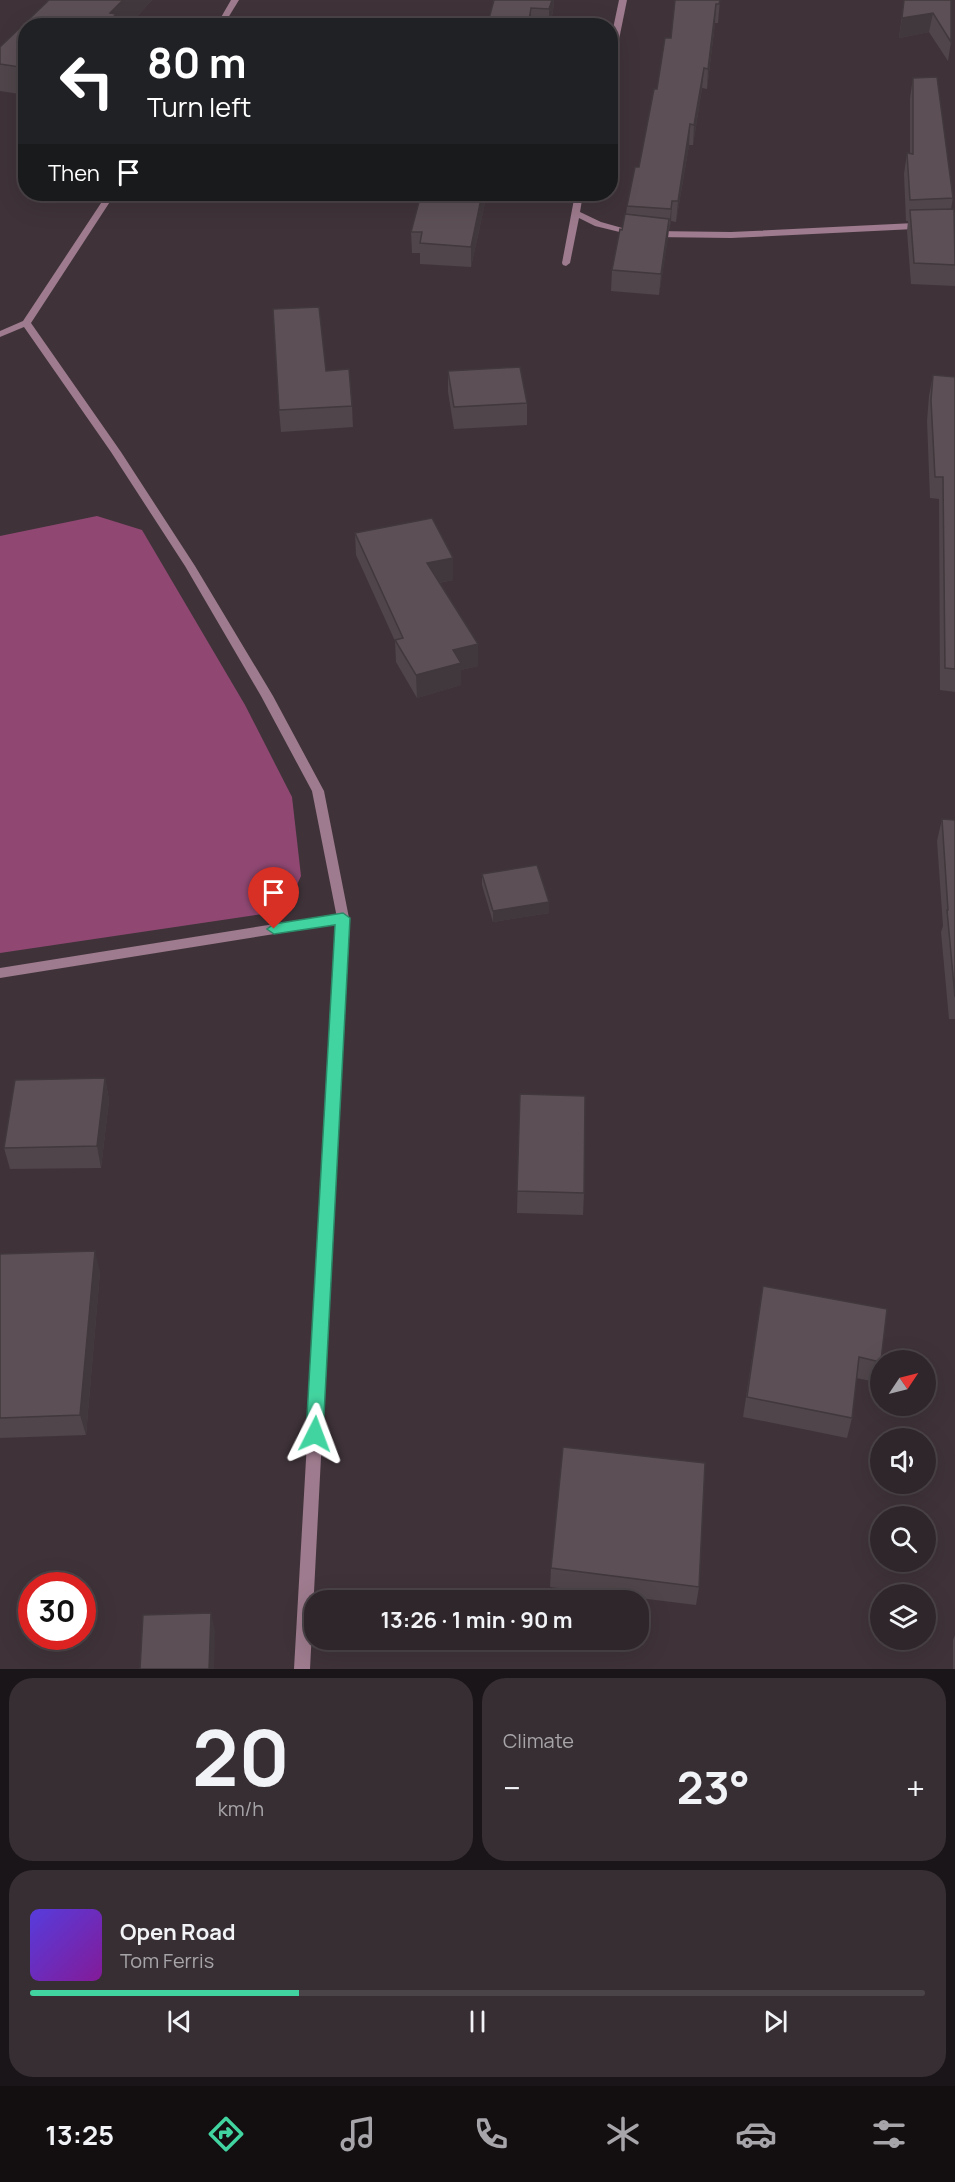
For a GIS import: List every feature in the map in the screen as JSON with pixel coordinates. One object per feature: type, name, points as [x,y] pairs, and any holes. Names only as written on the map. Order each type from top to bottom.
[{"type":"street","points":[[224,18],[235,0]]},
{"type":"street","points":[[618,25],[623,0]]},
{"type":"street","points":[[0,334],[26,323],[106,201]]},
{"type":"street","points":[[566,263],[577,201]]},
{"type":"street","points":[[574,213],[598,224],[626,232],[669,235],[731,235],[955,224]]},
{"type":"street","points":[[26,323],[116,452],[190,566],[283,724],[318,791],[343,918],[302,1669]]},
{"type":"street","points":[[0,973],[343,918]]},
{"type":"shaded area","points":[[97,516],[142,530],[245,705],[292,797],[301,876],[289,902],[262,914],[0,953],[0,536]]},
{"type":"building","points":[[49,0],[123,0],[110,13],[116,14],[112,18],[30,18]]},
{"type":"building","points":[[494,0],[552,0],[549,9],[531,8],[529,18],[489,18]]},
{"type":"building","points":[[675,0],[720,0],[719,4],[716,4],[708,69],[704,68],[694,125],[690,124],[678,201],[672,201],[671,209],[627,206],[635,167],[639,167],[654,89],[657,89],[665,38],[671,38]]},
{"type":"building","points":[[904,0],[951,0],[951,42],[933,13],[902,18]]},
{"type":"building","points":[[18,30],[18,67],[0,64],[0,47]]},
{"type":"building","points":[[937,77],[953,198],[910,200],[907,153],[913,154],[913,78]]},
{"type":"building","points":[[419,201],[481,201],[471,247],[420,243],[422,232],[411,232]]},
{"type":"building","points":[[954,209],[955,265],[914,263],[910,210]]},
{"type":"building","points":[[625,214],[669,219],[661,274],[612,270]]},
{"type":"building","points":[[319,307],[326,371],[349,369],[352,406],[279,410],[273,309]]},
{"type":"building","points":[[520,367],[527,403],[454,407],[448,371]]},
{"type":"building","points":[[933,375],[955,377],[955,669],[945,668],[943,477],[935,477],[931,400]]},
{"type":"building","points":[[432,518],[453,558],[427,563],[478,644],[453,650],[461,663],[416,675],[395,640],[403,638],[355,533]]},
{"type":"building","points":[[942,819],[955,820],[955,997],[947,910]]},
{"type":"building","points":[[537,865],[549,902],[493,911],[482,874]]},
{"type":"building","points":[[105,1078],[97,1146],[4,1148],[15,1080]]},
{"type":"building","points":[[520,1094],[585,1096],[584,1193],[517,1191]]},
{"type":"building","points":[[95,1251],[80,1415],[0,1418],[0,1254]]},
{"type":"building","points":[[763,1286],[887,1309],[882,1350],[870,1350],[870,1360],[859,1357],[852,1418],[747,1397]]},
{"type":"building","points":[[563,1447],[705,1463],[699,1587],[551,1568]]},
{"type":"building","points":[[211,1613],[209,1669],[140,1669],[143,1615]]},
{"type":"route","points":[[274,929],[343,918],[315,1434]]}]
